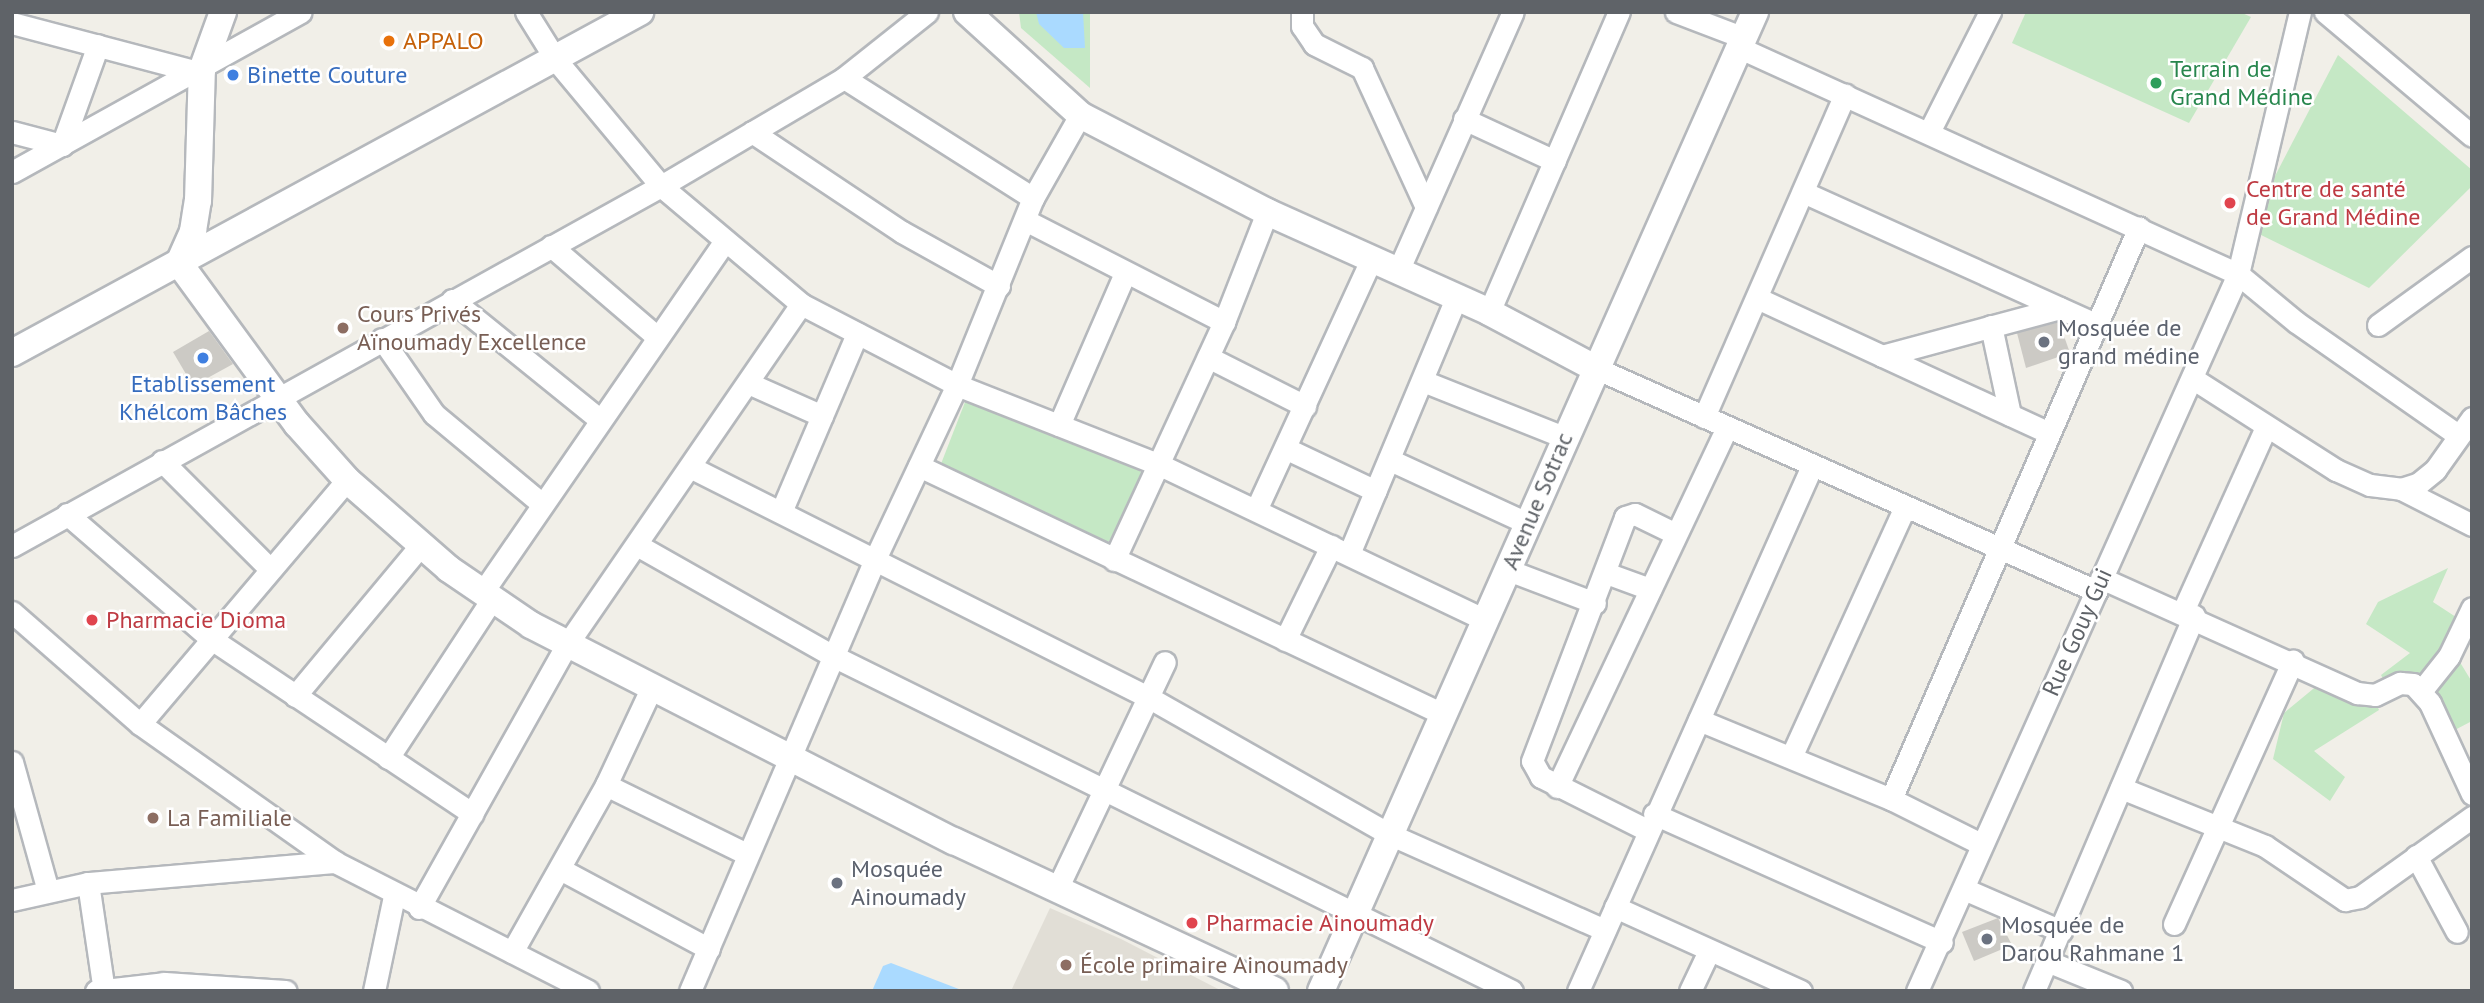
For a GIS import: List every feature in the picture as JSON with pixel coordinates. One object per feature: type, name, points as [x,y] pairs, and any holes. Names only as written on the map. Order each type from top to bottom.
[{"type":"street","points":[[179,262],[193,231],[198,201],[200,71],[223,12]]},
{"type":"street","points":[[12,172],[200,71],[301,12]]},
{"type":"street","points":[[526,12],[556,60],[661,186],[723,244],[801,304],[957,385],[1158,464],[1485,620]]},
{"type":"street","points":[[12,353],[640,12]]},
{"type":"street","points":[[12,545],[276,396],[661,186],[844,78],[927,12]]},
{"type":"street","points":[[967,12],[1080,115],[1267,212],[1489,312],[1593,367],[1998,550],[2188,613],[2366,696],[2406,682],[2422,690],[2472,794]]},
{"type":"street","points":[[1302,12],[1302,26],[1314,44],[1362,68],[1426,207]]},
{"type":"street","points":[[1398,271],[1513,12]]},
{"type":"street","points":[[1489,312],[1619,12]]},
{"type":"street","points":[[1676,12],[1845,94],[2238,274],[2296,322],[2458,435]]},
{"type":"street","name":"Avenue Sotrac","points":[[1321,991],[1529,524],[1593,367],[1755,12]]},
{"type":"street","points":[[1929,132],[1990,12]]},
{"type":"street","name":"Rue Gouy Gui","points":[[1917,991],[1942,942],[1981,844],[2238,274],[2300,12]]},
{"type":"street","points":[[2325,12],[2472,136]]},
{"type":"street","points":[[12,23],[200,71]]},
{"type":"street","points":[[62,145],[98,46]]},
{"type":"street","points":[[844,78],[1033,198]]},
{"type":"street","points":[[1704,417],[1845,94]]},
{"type":"street","points":[[690,991],[875,559],[957,385],[1033,198],[1080,115]]},
{"type":"street","points":[[1464,119],[1555,161]]},
{"type":"street","points":[[12,132],[62,145]]},
{"type":"street","points":[[752,132],[902,232],[999,286]]},
{"type":"street","points":[[1803,192],[2096,324]]},
{"type":"street","points":[[1114,560],[1224,322],[1267,212]]},
{"type":"street","points":[[1025,220],[1224,322]]},
{"type":"street","points":[[1891,799],[2139,227]]},
{"type":"street","points":[[388,758],[541,504],[723,244]]},
{"type":"street","points":[[551,246],[657,337]]},
{"type":"street","points":[[2378,326],[2472,257]]},
{"type":"street","points":[[1255,510],[1287,449],[1371,260]]},
{"type":"street","points":[[179,262],[276,396],[346,480],[421,546],[487,596],[566,646],[790,759],[1275,991]]},
{"type":"street","points":[[1059,425],[1125,273]]},
{"type":"street","points":[[1285,640],[1376,491],[1456,298]]},
{"type":"street","points":[[1757,298],[2049,433]]},
{"type":"street","points":[[453,300],[600,420]]},
{"type":"street","points":[[419,908],[566,646],[692,468],[801,304]]},
{"type":"street","points":[[1882,356],[2060,308]]},
{"type":"street","points":[[1991,326],[2010,415]]},
{"type":"street","points":[[781,512],[857,334]]},
{"type":"street","points":[[382,339],[434,414],[541,504]]},
{"type":"street","points":[[1208,357],[1305,406]]},
{"type":"street","points":[[2192,378],[2265,429],[2336,470],[2370,485],[2401,489],[2472,526]]},
{"type":"street","points":[[1423,381],[1564,437]]},
{"type":"street","points":[[748,383],[822,416]]},
{"type":"street","points":[[2401,489],[2435,470],[2472,418]]},
{"type":"street","points":[[1557,786],[1674,533],[1727,428]]},
{"type":"street","points":[[2034,991],[2121,788],[2188,613],[2265,429]]},
{"type":"street","points":[[1287,449],[1376,491]]},
{"type":"street","points":[[1390,460],[1529,524]]},
{"type":"street","points":[[162,461],[268,567]]},
{"type":"street","points":[[919,466],[1443,714]]},
{"type":"street","points":[[1578,991],[1651,822],[1812,466]]},
{"type":"street","points":[[692,468],[1148,697],[1389,834],[1605,930]]},
{"type":"street","points":[[139,724],[268,567],[346,480]]},
{"type":"street","points":[[1791,757],[1905,507]]},
{"type":"street","points":[[67,514],[210,638],[473,814]]},
{"type":"street","points":[[1674,533],[1629,514],[1533,756],[1535,772],[1557,786],[1942,942]]},
{"type":"street","points":[[637,545],[834,656],[1102,791],[1511,991]]},
{"type":"street","points":[[295,696],[421,546]]},
{"type":"street","points":[[1508,570],[1595,603]]},
{"type":"street","points":[[1606,573],[1650,589]]},
{"type":"street","points":[[2422,690],[2449,656],[2472,608]]},
{"type":"street","points":[[12,612],[139,724],[335,863],[394,896],[588,991]]},
{"type":"street","points":[[2174,923],[2215,825],[2292,661]]},
{"type":"street","points":[[1057,889],[1165,662]]},
{"type":"street","points":[[512,952],[606,785],[651,689]]},
{"type":"street","points":[[1699,720],[1891,799],[1981,844]]},
{"type":"street","points":[[12,762],[48,891]]},
{"type":"street","points":[[606,785],[747,854]]},
{"type":"street","points":[[2121,788],[2215,825],[2284,858],[2345,900],[2360,897],[2472,817]]},
{"type":"street","points":[[2416,856],[2457,932]]},
{"type":"street","points":[[12,900],[88,883],[335,863]]},
{"type":"street","points":[[560,869],[709,949]]},
{"type":"street","points":[[88,883],[101,990],[231,987],[286,991]]},
{"type":"street","points":[[1964,889],[2061,931]]},
{"type":"street","points":[[374,991],[394,896]]},
{"type":"street","points":[[1615,907],[1801,991]]},
{"type":"street","points":[[1690,991],[1709,951]]},
{"type":"street","points":[[2047,961],[2121,991]]},
{"type":"shaded area","name":"École primaire Ainoumady","points":[[1050,908],[1121,939],[1222,991],[1011,991]]},
{"type":"green space","points":[[1019,12],[1090,12],[1090,88],[1021,28]]},
{"type":"green space","name":"Terrain de Grand Médine","points":[[2026,12],[2240,12],[2251,17],[2189,123],[2012,43]]},
{"type":"green space","points":[[2338,55],[2472,170],[2472,186],[2369,288],[2255,232],[2275,176]]},
{"type":"green space","points":[[967,397],[1134,462],[1142,474],[1131,507],[1107,544],[939,469]]},
{"type":"green space","points":[[2448,568],[2433,602],[2462,621],[2458,659],[2472,682],[2472,721],[2451,732],[2407,683],[2387,686],[2381,675],[2410,653],[2366,624],[2378,602]]},
{"type":"green space","points":[[2330,675],[2373,696],[2379,710],[2314,751],[2345,777],[2330,801],[2273,759],[2284,713]]},
{"type":"water","points":[[1036,12],[1083,12],[1085,48],[1064,48],[1039,24]]},
{"type":"water","points":[[891,963],[964,991],[872,991],[883,966]]},
{"type":"building","name":"Mosquée de grand médine","points":[[2059,322],[2070,353],[2026,368],[2017,333]]},
{"type":"building","name":"Etablissement Khélcom Bâches","points":[[209,331],[233,364],[193,386],[173,352]]},
{"type":"building","name":"Mosquée de Darou Rahmane 1","points":[[1998,918],[2012,945],[1974,961],[1962,932]]},
{"type":"place","name":"APPALO","points":[[389,41]]},
{"type":"place","name":"Binette Couture","points":[[233,75]]},
{"type":"place","name":"Terrain de Grand Médine","points":[[2156,83]]},
{"type":"place","name":"Centre de santé de Grand Médine","points":[[2230,203]]},
{"type":"place","name":"Cours Privés Aïnoumady Excellence","points":[[343,328]]},
{"type":"place","name":"Mosquée de grand médine","points":[[2044,342]]},
{"type":"place","name":"Etablissement Khélcom Bâches","points":[[203,358]]},
{"type":"place","name":"Pharmacie Dioma","points":[[92,620]]},
{"type":"place","name":"La Familiale","points":[[153,818]]},
{"type":"place","name":"Mosquée Ainoumady","points":[[837,883]]},
{"type":"place","name":"Pharmacie Ainoumady","points":[[1192,923]]},
{"type":"place","name":"Mosquée de Darou Rahmane 1","points":[[1987,939]]},
{"type":"place","name":"École primaire Ainoumady","points":[[1066,965]]}]
